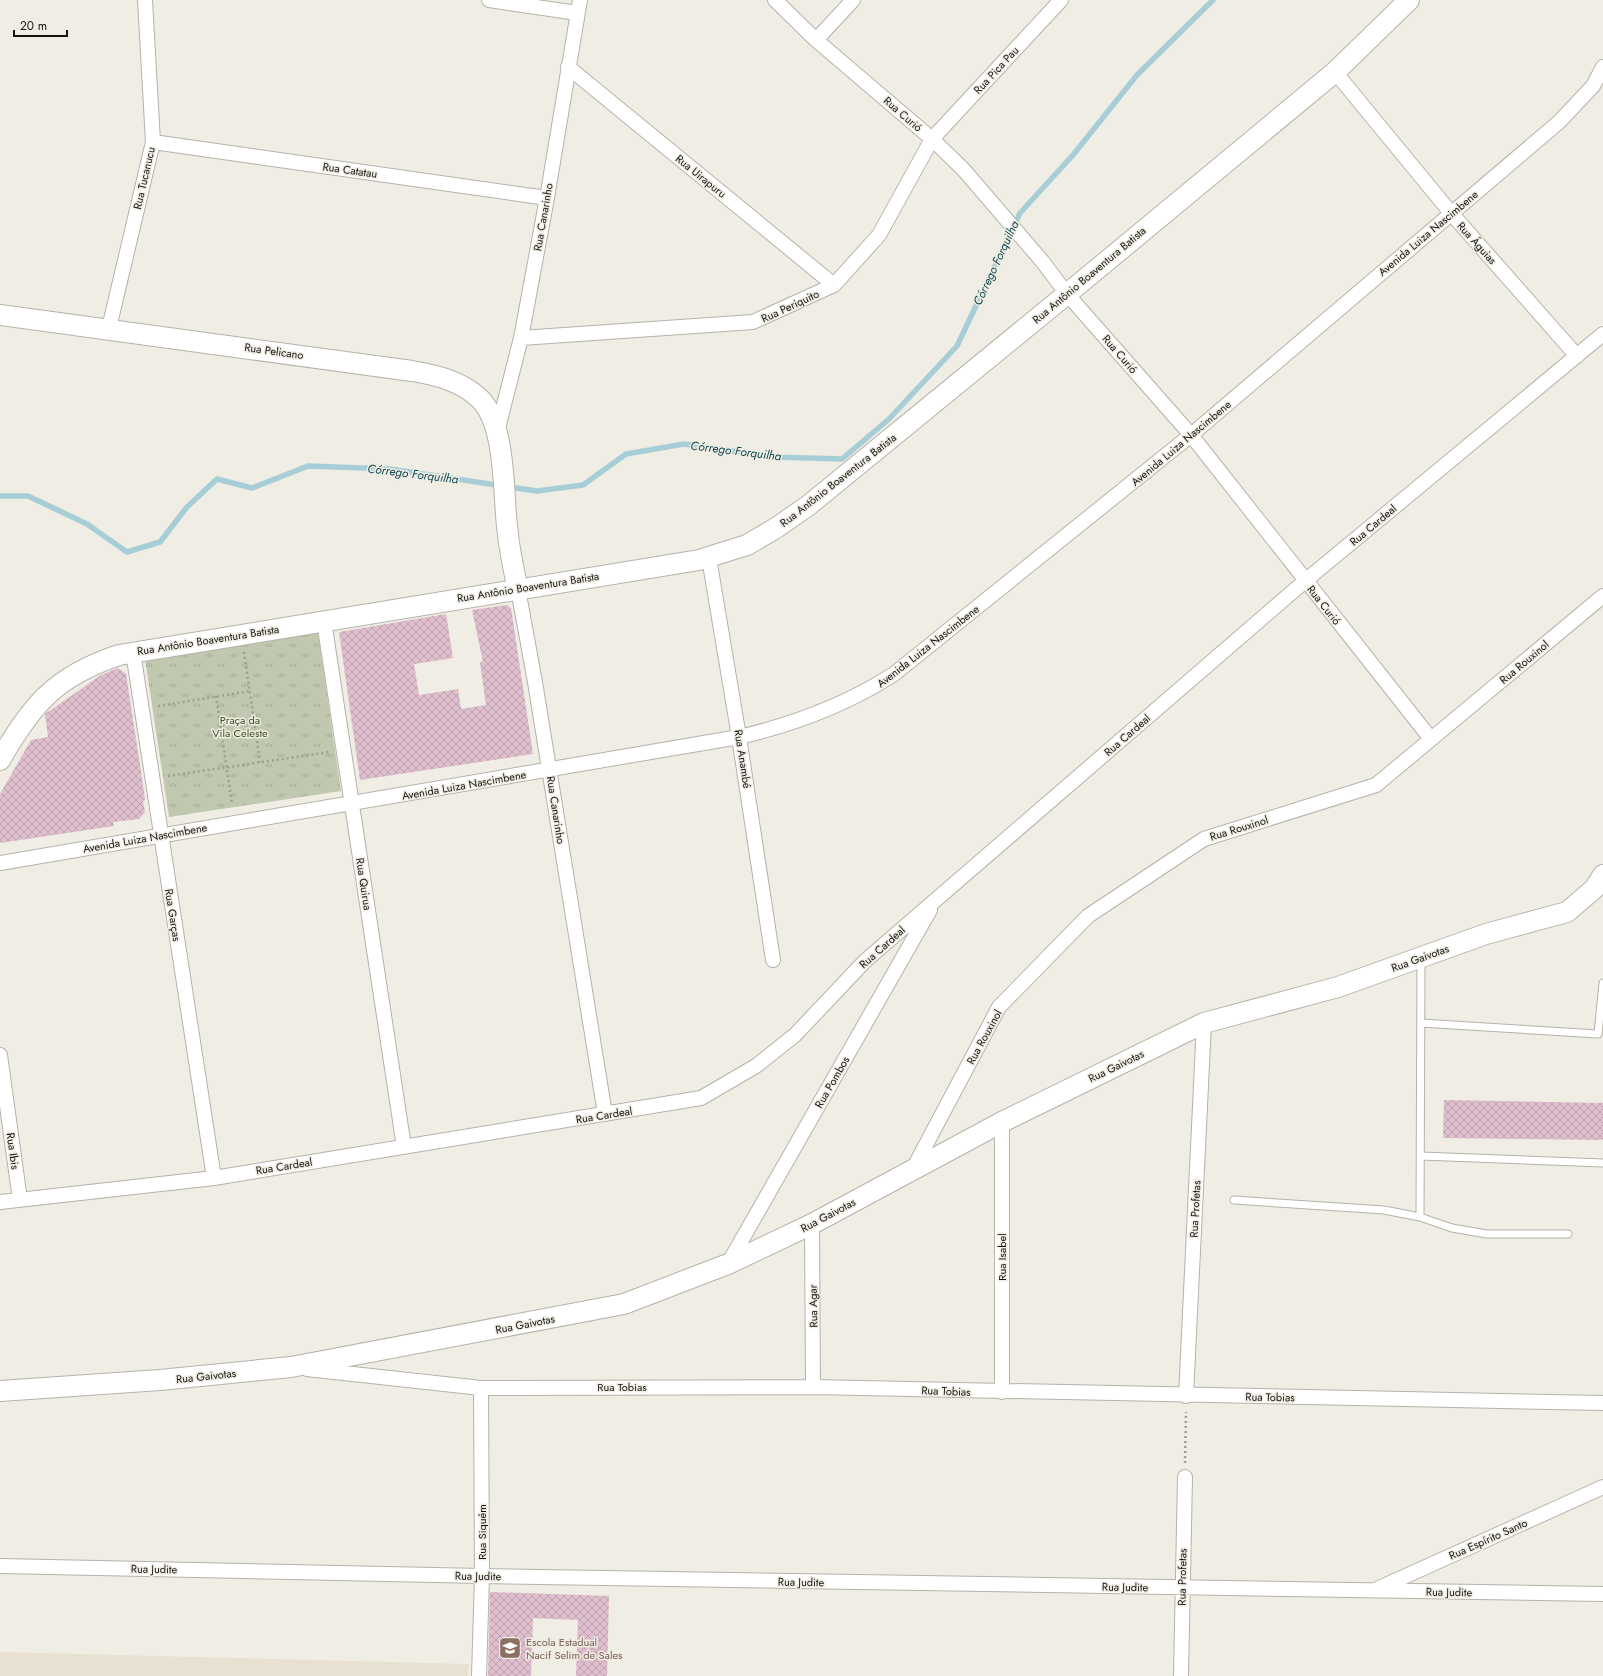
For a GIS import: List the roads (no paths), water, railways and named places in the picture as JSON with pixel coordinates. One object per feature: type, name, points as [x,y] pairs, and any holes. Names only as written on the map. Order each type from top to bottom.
[{"type":"street","name":"Rua Tucanucu","points":[[109,328],[153,142],[145,0]]},
{"type":"street","points":[[489,0],[578,6]]},
{"type":"street","name":"Rua Curió","points":[[775,0],[816,40],[932,139],[963,169],[989,202],[1042,262],[1067,294],[1191,435],[1431,739]]},
{"type":"street","points":[[816,40],[853,0]]},
{"type":"street","name":"Rua Pica Pau","points":[[932,139],[1061,0]]},
{"type":"street","name":"Rua Antônio Boaventura Batista","points":[[0,760],[27,716],[48,693],[76,674],[92,666],[133,652],[709,558],[747,545],[776,528],[809,505],[1067,294],[1335,72],[1409,0]]},
{"type":"street","name":"Rua Canarinho","points":[[497,432],[521,338],[547,198],[578,6]]},
{"type":"street","name":"Rua Uirapuru","points":[[568,67],[834,285]]},
{"type":"street","name":"Avenida Luiza Nascimbene","points":[[0,863],[740,737],[790,724],[820,714],[852,700],[894,674],[1191,435],[1559,122],[1593,86],[1603,67]]},
{"type":"street","name":"Rua Águias","points":[[1335,72],[1451,213],[1577,356]]},
{"type":"street","name":"Rua Periquito","points":[[521,338],[753,322],[834,285],[879,235],[932,139]]},
{"type":"street","name":"Rua Catatau","points":[[153,142],[547,198]]},
{"type":"street","name":"Rua Pelicano","points":[[0,315],[109,328],[432,374],[447,379],[465,388],[479,398],[489,413],[497,432],[505,506]]},
{"type":"street","name":"Rua Cardeal","points":[[0,1202],[214,1178],[701,1098],[756,1066],[795,1035],[864,961],[1305,581],[1603,334]]},
{"type":"street","name":"Rua Canarinho","points":[[505,506],[509,548],[518,589],[549,770],[605,1114]]},
{"type":"street","name":"Rua Anambé","points":[[709,558],[740,737],[773,960]]},
{"type":"street","name":"Rua Rouxinol","points":[[913,1170],[1000,1008],[1088,916],[1204,839],[1376,785],[1603,596]]},
{"type":"street","name":"Rua Quirua","points":[[324,621],[404,1147]]},
{"type":"street","name":"Rua Garças","points":[[133,652],[214,1178]]},
{"type":"street","name":"Rua Gaivotas","points":[[0,1391],[160,1380],[291,1367],[624,1304],[728,1264],[812,1224],[1002,1122],[1204,1023],[1338,987],[1486,934],[1567,912],[1595,888],[1603,875]]},
{"type":"street","name":"Rua Pombos","points":[[728,1264],[936,900]]},
{"type":"street","name":"Rua Profetas","points":[[1186,1396],[1204,1023]]},
{"type":"street","name":"Rua Ibis","points":[[0,1054],[20,1200]]},
{"type":"street","name":"Rua Isabel","points":[[1002,1122],[1002,1392]]},
{"type":"street","name":"Rua Agar","points":[[812,1224],[813,1387]]},
{"type":"street","name":"Rua Tobias","points":[[291,1367],[481,1388],[813,1387],[1603,1404]]},
{"type":"street","name":"Rua Siquém","points":[[479,1676],[482,1576],[481,1388]]},
{"type":"street","name":"Rua Profetas","points":[[1181,1676],[1185,1477]]},
{"type":"street","name":"Rua Espírito Santo","points":[[1373,1591],[1603,1487]]},
{"type":"street","name":"Rua Judite","points":[[0,1566],[482,1576],[1603,1594]]},
{"type":"lane","points":[[1420,1217],[1421,958]]},
{"type":"lane","points":[[1421,1023],[1598,1034],[1603,983]]},
{"type":"lane","points":[[1421,1156],[1603,1164]]},
{"type":"lane","points":[[1234,1200],[1384,1210],[1420,1217],[1452,1228],[1487,1234],[1568,1234]]},
{"type":"waterway","name":"Córrego Forquilha","points":[[0,496],[28,496],[87,524],[127,552],[160,542],[187,507],[217,479],[252,488],[308,466],[390,469],[537,491],[583,485],[626,454],[684,444],[774,457],[842,459],[889,419],[957,346],[1020,213],[1073,155],[1137,75],[1213,0]]},
{"type":"place","name":"Escola Estadual Nacif Selim de Sales","points":[[510,1648]]},
{"type":"park label","name":"Praça da Vila Celeste","points":[[240,726]]}]
